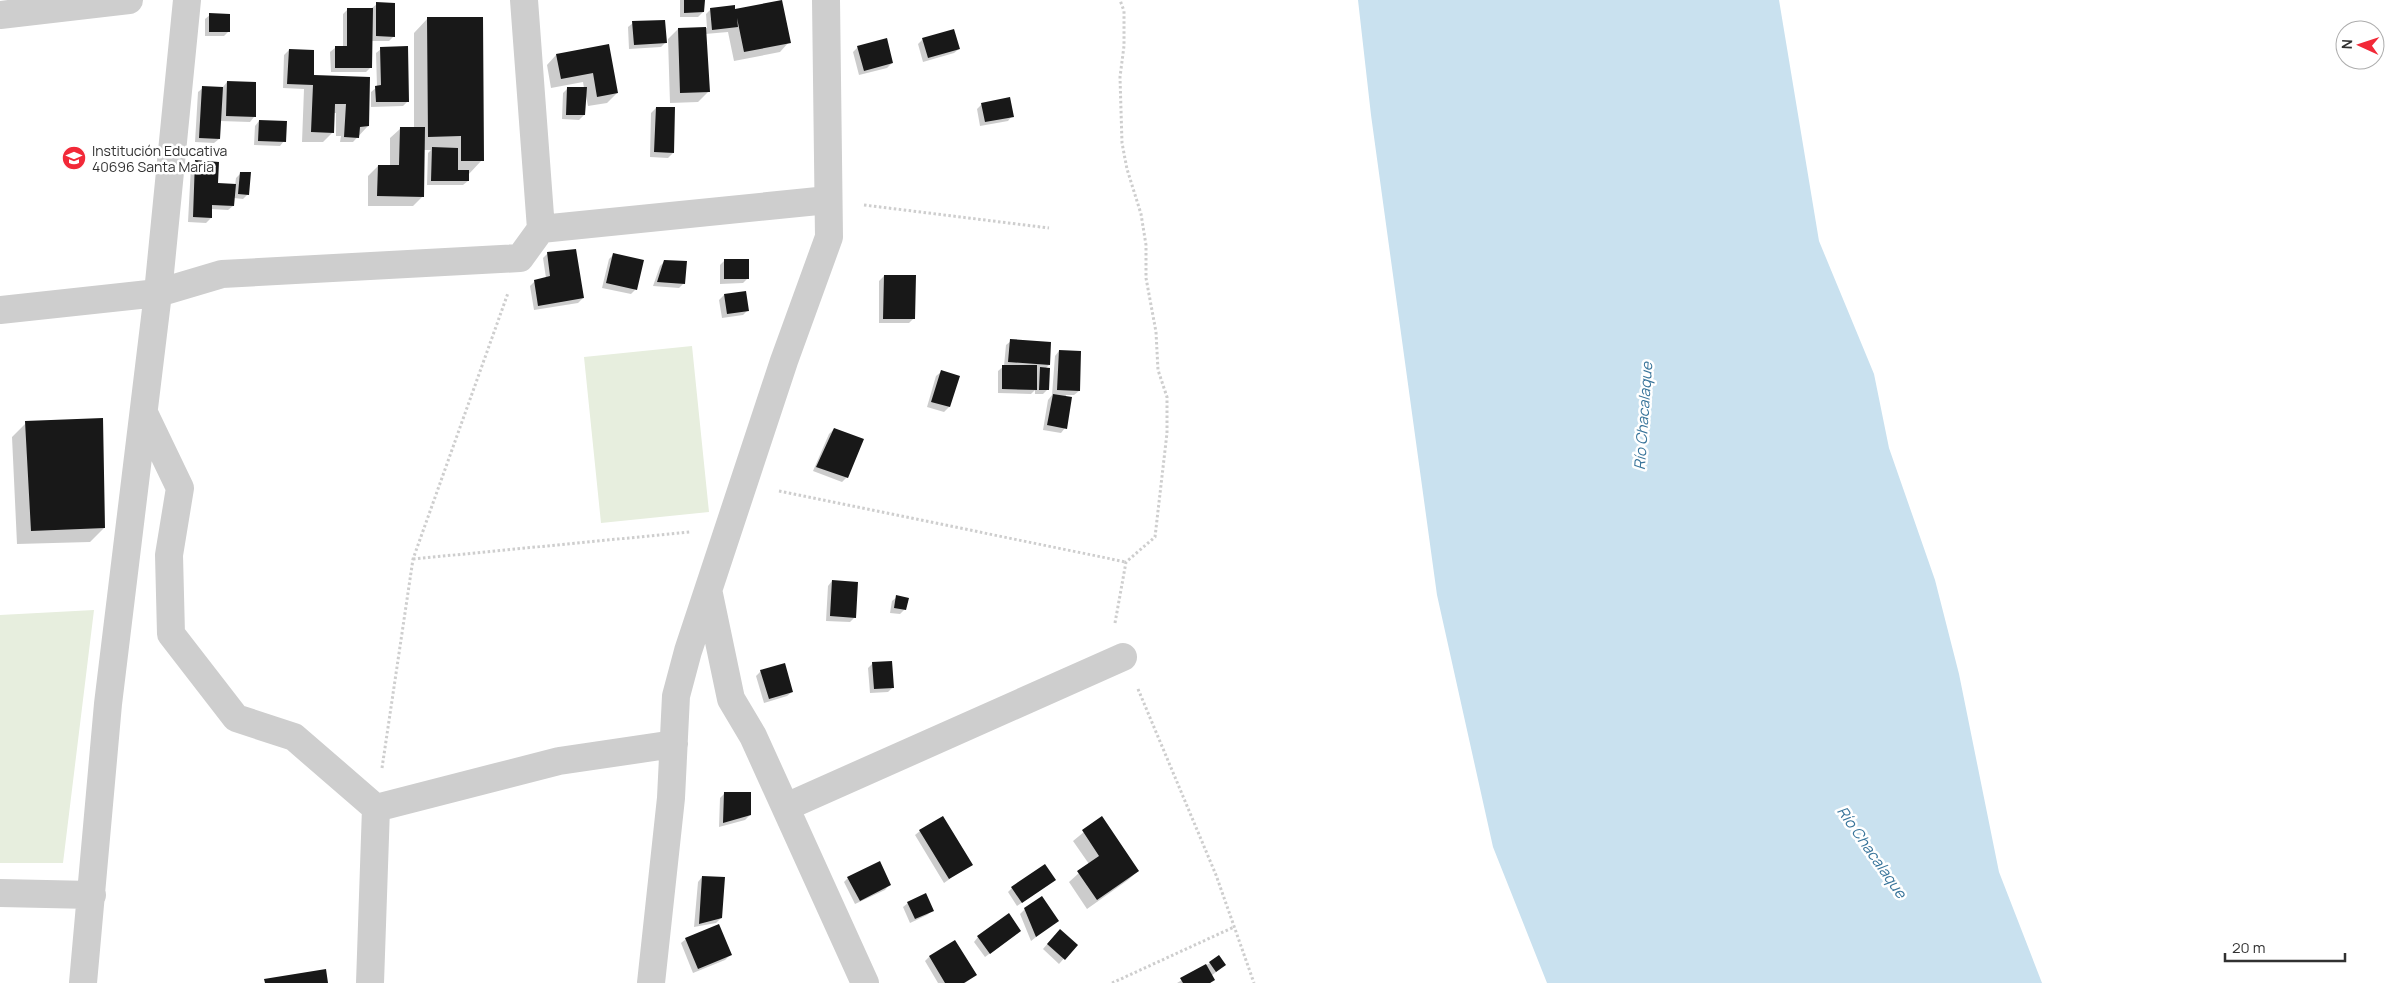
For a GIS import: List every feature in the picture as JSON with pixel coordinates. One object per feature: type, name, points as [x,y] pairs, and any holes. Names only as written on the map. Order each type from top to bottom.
[{"type":"street","points":[[0,15],[129,0]]},
{"type":"street","points":[[83,983],[108,704],[158,293],[187,0]]},
{"type":"street","points":[[0,310],[158,293],[222,274],[520,258],[541,229],[524,0]]},
{"type":"street","points":[[651,983],[671,798],[676,696],[708,591],[784,361],[829,237],[826,0]]},
{"type":"street","points":[[541,229],[828,200]]},
{"type":"street","points":[[144,413],[180,488],[170,555],[171,634],[236,718],[294,737],[376,808]]},
{"type":"street","points":[[708,591],[719,650],[731,699],[753,736],[864,983]]},
{"type":"street","points":[[786,807],[1123,657]]},
{"type":"street","points":[[376,808],[559,761],[674,744]]},
{"type":"street","points":[[370,983],[376,808]]},
{"type":"street","points":[[0,893],[92,895]]},
{"type":"path","points":[[1120,0],[1124,11],[1124,46],[1120,77],[1122,143],[1127,169],[1141,214],[1146,245],[1146,278],[1156,332],[1158,370],[1167,397],[1167,406],[1164,461],[1156,537],[1126,562],[1113,636],[1156,727],[1254,983]]},
{"type":"path","points":[[828,200],[1049,228]]},
{"type":"path","points":[[376,808],[413,559],[520,258]]},
{"type":"path","points":[[744,483],[1126,562]]},
{"type":"path","points":[[413,559],[730,528]]},
{"type":"path","points":[[1112,983],[1234,927]]},
{"type":"green space","points":[[692,346],[709,512],[601,523],[584,357]]},
{"type":"green space","points":[[94,610],[63,863],[0,863],[0,615]]},
{"type":"water","name":"Río Chacalaque","points":[[1358,0],[1779,0],[1819,241],[1874,374],[1889,448],[1935,580],[1959,674],[1999,872],[2042,983],[1547,983],[1493,847],[1437,595],[1371,115]]},
{"type":"building","points":[[684,0],[705,0],[704,12],[684,13]]},
{"type":"building","points":[[782,0],[791,43],[744,52],[737,18],[738,27],[712,30],[710,8],[735,5],[735,9]]},
{"type":"building","points":[[376,2],[395,3],[395,37],[376,36]]},
{"type":"building","points":[[347,8],[373,8],[372,68],[335,68],[335,46],[347,46]]},
{"type":"building","points":[[209,13],[230,14],[230,32],[209,32]]},
{"type":"building","points":[[427,17],[483,17],[484,161],[461,161],[461,136],[428,137]]},
{"type":"building","points":[[665,20],[667,43],[634,45],[632,21]]},
{"type":"building","points":[[706,27],[710,92],[680,93],[678,28]]},
{"type":"building","points":[[954,29],[960,49],[928,58],[922,38]]},
{"type":"building","points":[[887,38],[893,63],[864,71],[857,46]]},
{"type":"building","points":[[609,44],[618,93],[597,97],[593,73],[561,79],[556,54]]},
{"type":"building","points":[[408,46],[409,102],[376,102],[375,86],[381,85],[380,47]]},
{"type":"building","points":[[289,49],[314,50],[314,75],[370,77],[369,126],[360,127],[359,138],[344,137],[346,104],[335,104],[334,133],[311,132],[313,85],[287,84]]},
{"type":"building","points":[[227,81],[256,82],[256,117],[226,116]]},
{"type":"building","points":[[202,86],[223,87],[220,139],[199,138]]},
{"type":"building","points":[[567,87],[587,87],[585,115],[566,115]]},
{"type":"building","points":[[1010,97],[1014,117],[985,122],[981,103]]},
{"type":"building","points":[[656,107],[675,107],[674,153],[654,152]]},
{"type":"building","points":[[259,120],[287,121],[286,142],[258,141]]},
{"type":"building","points":[[400,127],[425,127],[424,197],[377,196],[378,165],[399,165]]},
{"type":"building","points":[[432,147],[458,148],[458,170],[469,170],[469,181],[431,181]]},
{"type":"building","points":[[195,160],[219,162],[218,183],[236,184],[234,206],[212,205],[212,218],[193,217]]},
{"type":"building","points":[[240,172],[251,172],[249,195],[238,194]]},
{"type":"building","points":[[576,249],[584,298],[538,306],[534,280],[550,276],[547,252]]},
{"type":"building","points":[[613,253],[644,260],[637,290],[606,283]]},
{"type":"building","points":[[724,259],[749,259],[749,279],[724,279]]},
{"type":"building","points":[[664,260],[687,261],[685,284],[657,282]]},
{"type":"building","points":[[884,275],[916,275],[915,319],[883,319]]},
{"type":"building","points":[[746,291],[749,311],[727,314],[724,294]]},
{"type":"building","points":[[1010,339],[1051,342],[1050,365],[1008,362]]},
{"type":"building","points":[[1059,350],[1081,351],[1080,391],[1057,390]]},
{"type":"building","points":[[1002,365],[1037,365],[1037,390],[1002,389]]},
{"type":"building","points":[[1040,367],[1050,368],[1049,390],[1039,390]]},
{"type":"building","points":[[941,370],[960,376],[950,407],[931,402]]},
{"type":"building","points":[[1053,394],[1072,397],[1067,429],[1047,425]]},
{"type":"building","points":[[103,418],[105,528],[31,531],[25,421]]},
{"type":"building","points":[[834,428],[864,439],[848,478],[816,467]]},
{"type":"building","points":[[832,580],[858,582],[856,618],[830,616]]},
{"type":"building","points":[[896,595],[909,598],[906,610],[894,608]]},
{"type":"building","points":[[892,661],[894,688],[874,689],[872,662]]},
{"type":"building","points":[[785,663],[793,692],[769,699],[760,670]]},
{"type":"building","points":[[724,792],[751,792],[751,815],[723,823]]},
{"type":"building","points":[[943,816],[973,865],[949,879],[919,830]]},
{"type":"building","points":[[1102,816],[1139,871],[1097,900],[1077,871],[1099,856],[1082,830]]},
{"type":"building","points":[[880,861],[891,885],[860,901],[847,877]]},
{"type":"building","points":[[1045,864],[1056,880],[1022,903],[1011,887]]},
{"type":"building","points":[[702,876],[725,877],[722,918],[699,924]]},
{"type":"building","points":[[926,893],[934,911],[915,919],[907,902]]},
{"type":"building","points":[[1042,896],[1059,921],[1036,937],[1024,908]]},
{"type":"building","points":[[1009,913],[1021,931],[990,954],[977,936]]},
{"type":"building","points":[[719,924],[732,955],[698,969],[685,938]]},
{"type":"building","points":[[1060,929],[1078,945],[1065,960],[1047,944]]},
{"type":"building","points":[[955,940],[977,975],[964,983],[945,983],[929,956]]},
{"type":"building","points":[[1219,955],[1226,965],[1216,972],[1209,962]]},
{"type":"building","points":[[1206,964],[1215,980],[1210,983],[1183,983],[1180,978]]},
{"type":"building","points":[[326,969],[328,983],[265,983],[264,979]]},
{"type":"place","name":"Institución Educativa 40696 Santa Maria","points":[[74,158]]}]
